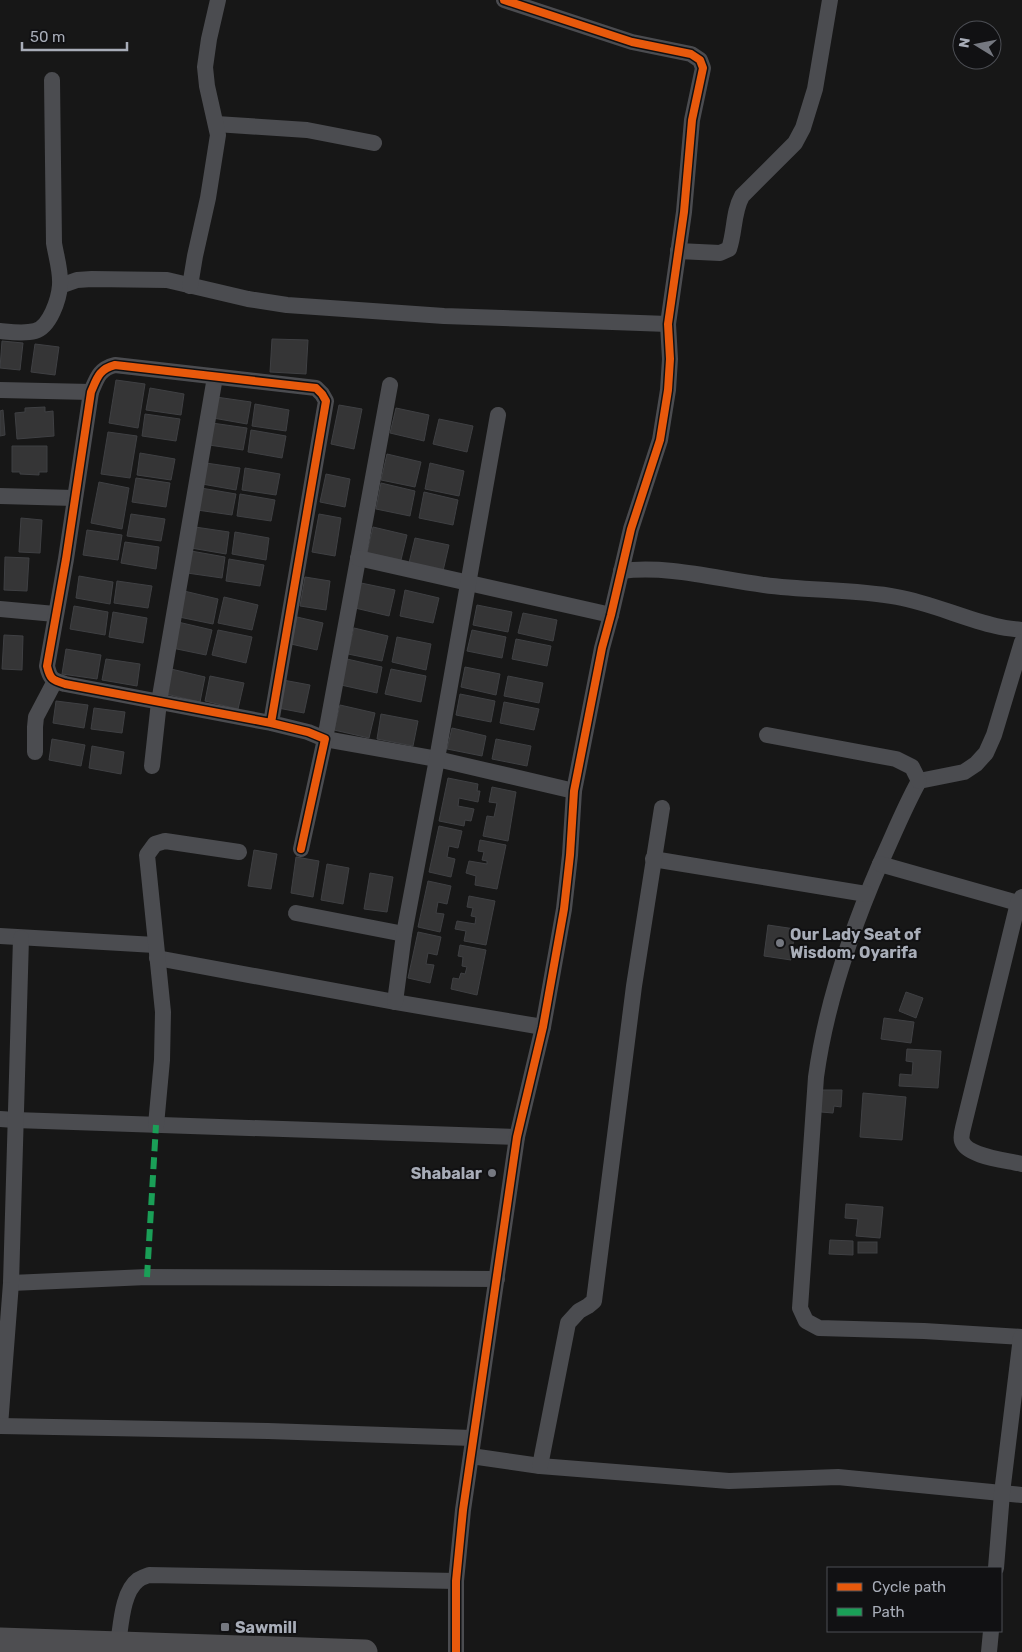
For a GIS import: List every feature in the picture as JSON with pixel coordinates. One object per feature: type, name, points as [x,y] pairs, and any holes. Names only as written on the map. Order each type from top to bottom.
[{"type":"highway","points":[[0,1640],[365,1652]]},
{"type":"street","points":[[190,286],[208,198],[218,135],[206,86],[205,68],[209,39],[218,0]]},
{"type":"street","points":[[456,1652],[456,1581],[472,1438],[517,1137],[543,1027],[564,909],[574,791],[602,648],[636,510],[660,440],[670,359],[668,324],[687,184],[692,120],[703,68],[700,60],[691,54],[632,42],[504,0]]},
{"type":"street","points":[[678,250],[720,253],[729,249],[737,205],[742,196],[795,143],[803,128],[815,89],[830,0]]},
{"type":"street","points":[[0,330],[28,332],[35,331],[44,326],[50,318],[60,286],[54,242],[52,80]]},
{"type":"street","points":[[216,124],[307,130],[374,143]]},
{"type":"street","points":[[60,286],[77,280],[92,279],[167,280],[248,299],[287,305],[444,316],[668,324]]},
{"type":"street","points":[[270,723],[326,401],[316,388],[115,365],[107,367],[98,375],[90,392],[66,559],[47,666],[49,676],[55,681],[270,723],[308,732],[325,739],[437,759],[574,791]]},
{"type":"street","points":[[152,766],[159,702],[215,377]]},
{"type":"street","points":[[302,849],[325,739],[390,385]]},
{"type":"street","points":[[0,390],[90,392]]},
{"type":"street","points":[[396,1002],[404,934],[498,415]]},
{"type":"street","points":[[0,496],[74,498]]},
{"type":"street","points":[[358,558],[611,614]]},
{"type":"street","points":[[621,571],[640,568],[662,570],[764,585],[883,595],[914,601],[996,626],[1022,630]]},
{"type":"street","points":[[0,610],[55,614]]},
{"type":"street","points":[[996,1567],[1002,1493],[1021,1337],[924,1331],[819,1328],[806,1321],[800,1308],[816,1077],[821,1044],[838,980],[866,894],[905,806],[919,781],[964,772],[976,764],[986,752],[994,735],[1022,642]]},
{"type":"street","points":[[36,752],[34,727],[36,717],[55,681]]},
{"type":"street","points":[[767,735],[896,759],[912,766],[919,781]]},
{"type":"street","points":[[540,1466],[568,1323],[579,1310],[594,1301],[634,986],[662,808]]},
{"type":"street","points":[[156,1126],[162,1060],[163,1012],[147,855],[155,844],[165,841],[239,852]]},
{"type":"street","points":[[653,859],[866,894]]},
{"type":"street","points":[[880,864],[1020,900],[962,1128],[962,1141],[969,1150],[981,1155],[1022,1164]]},
{"type":"street","points":[[296,913],[404,934]]},
{"type":"street","points":[[0,936],[156,951],[396,1002],[543,1027]]},
{"type":"street","points":[[22,938],[8,1119],[11,1283],[0,1426],[268,1431],[472,1438]]},
{"type":"street","points":[[8,1119],[156,1126],[517,1137]]},
{"type":"street","points":[[11,1283],[147,1277],[496,1279]]},
{"type":"street","points":[[471,1456],[540,1466],[729,1481],[838,1477],[1022,1495]]},
{"type":"street","points":[[118,1644],[126,1597],[138,1580],[149,1574],[456,1581]]},
{"type":"street","points":[[989,1652],[991,1632]]},
{"type":"building","points":[[272,339],[308,340],[306,374],[270,372]]},
{"type":"building","points":[[2,341],[23,343],[20,370],[0,368]]},
{"type":"building","points":[[35,344],[59,347],[55,375],[31,372]]},
{"type":"building","points":[[116,380],[145,384],[138,428],[109,423]]},
{"type":"building","points":[[150,388],[184,394],[181,415],[146,410]]},
{"type":"building","points":[[216,397],[251,402],[247,424],[213,418]]},
{"type":"building","points":[[255,404],[289,410],[286,431],[252,426]]},
{"type":"building","points":[[339,405],[362,409],[354,449],[331,444]]},
{"type":"building","points":[[45,407],[45,412],[53,411],[54,436],[17,439],[15,413],[25,412],[25,408]]},
{"type":"building","points":[[396,408],[429,415],[424,441],[390,433]]},
{"type":"building","points":[[3,410],[5,435],[0,436],[0,411]]},
{"type":"building","points":[[145,414],[180,419],[176,441],[142,436]]},
{"type":"building","points":[[439,419],[473,426],[467,452],[433,444]]},
{"type":"building","points":[[212,423],[247,428],[243,450],[209,445]]},
{"type":"building","points":[[251,430],[286,436],[282,458],[248,452]]},
{"type":"building","points":[[108,432],[137,436],[130,478],[101,474]]},
{"type":"building","points":[[12,446],[47,446],[47,472],[39,472],[39,475],[12,472]]},
{"type":"building","points":[[140,453],[175,459],[171,480],[137,475]]},
{"type":"building","points":[[387,454],[421,462],[415,487],[381,480]]},
{"type":"building","points":[[206,463],[240,468],[236,490],[202,484]]},
{"type":"building","points":[[430,463],[464,471],[459,496],[425,489]]},
{"type":"building","points":[[245,468],[280,474],[276,495],[242,490]]},
{"type":"building","points":[[326,474],[350,479],[345,507],[320,502]]},
{"type":"building","points":[[136,478],[170,483],[166,507],[132,502]]},
{"type":"building","points":[[99,482],[129,488],[122,529],[91,523]]},
{"type":"building","points":[[381,483],[415,491],[410,516],[376,509]]},
{"type":"building","points":[[201,488],[236,494],[232,515],[197,510]]},
{"type":"building","points":[[424,492],[458,500],[453,525],[419,518]]},
{"type":"building","points":[[240,494],[275,500],[271,521],[237,516]]},
{"type":"building","points":[[131,514],[165,519],[161,541],[127,536]]},
{"type":"building","points":[[319,514],[341,518],[335,556],[312,552]]},
{"type":"building","points":[[21,518],[42,520],[40,553],[19,552]]},
{"type":"building","points":[[195,527],[229,532],[226,554],[191,548]]},
{"type":"building","points":[[373,527],[407,535],[401,560],[367,553]]},
{"type":"building","points":[[87,530],[122,535],[118,560],[83,555]]},
{"type":"building","points":[[235,532],[269,538],[266,560],[232,554]]},
{"type":"building","points":[[415,538],[449,545],[443,571],[409,563]]},
{"type":"building","points":[[125,542],[159,547],[156,569],[121,563]]},
{"type":"building","points":[[191,551],[225,557],[222,578],[187,573]]},
{"type":"building","points":[[5,557],[29,558],[27,591],[4,590]]},
{"type":"building","points":[[229,559],[264,565],[260,586],[226,581]]},
{"type":"building","points":[[79,576],[113,582],[110,604],[76,598]]},
{"type":"building","points":[[305,577],[330,581],[326,610],[300,606]]},
{"type":"building","points":[[117,581],[152,586],[148,608],[114,603]]},
{"type":"building","points":[[361,583],[395,590],[389,616],[355,608]]},
{"type":"building","points":[[405,590],[439,598],[433,623],[400,616]]},
{"type":"building","points":[[184,591],[218,599],[213,624],[179,617]]},
{"type":"building","points":[[224,597],[258,605],[252,630],[218,623]]},
{"type":"building","points":[[477,605],[512,612],[508,632],[473,625]]},
{"type":"building","points":[[74,606],[108,612],[105,635],[70,629]]},
{"type":"building","points":[[113,612],[147,618],[143,643],[109,637]]},
{"type":"building","points":[[523,613],[557,620],[553,641],[518,633]]},
{"type":"building","points":[[297,617],[323,623],[317,650],[291,644]]},
{"type":"building","points":[[178,622],[212,630],[206,655],[172,648]]},
{"type":"building","points":[[354,628],[388,636],[382,661],[348,654]]},
{"type":"building","points":[[218,630],[252,637],[246,663],[212,655]]},
{"type":"building","points":[[472,630],[506,637],[502,658],[467,651]]},
{"type":"building","points":[[4,635],[23,636],[22,670],[2,669]]},
{"type":"building","points":[[397,637],[431,644],[426,670],[392,662]]},
{"type":"building","points":[[516,639],[551,646],[547,666],[512,659]]},
{"type":"building","points":[[66,649],[101,655],[97,679],[62,674]]},
{"type":"building","points":[[106,659],[140,664],[137,686],[102,680]]},
{"type":"building","points":[[347,659],[382,667],[377,693],[341,685]]},
{"type":"building","points":[[465,667],[500,674],[496,695],[461,687]]},
{"type":"building","points":[[171,669],[205,677],[200,702],[166,694]]},
{"type":"building","points":[[391,669],[426,676],[421,702],[385,694]]},
{"type":"building","points":[[210,676],[244,683],[238,709],[205,701]]},
{"type":"building","points":[[508,676],[543,683],[539,703],[504,696]]},
{"type":"building","points":[[283,680],[310,685],[304,713],[278,708]]},
{"type":"building","points":[[460,694],[495,701],[491,722],[456,715]]},
{"type":"building","points":[[56,701],[88,705],[84,728],[53,723]]},
{"type":"building","points":[[504,702],[539,709],[534,730],[500,723]]},
{"type":"building","points":[[340,705],[375,713],[369,738],[334,730]]},
{"type":"building","points":[[94,708],[125,712],[122,733],[91,729]]},
{"type":"building","points":[[381,714],[418,721],[413,746],[377,739]]},
{"type":"building","points":[[452,728],[486,736],[482,756],[447,749]]},
{"type":"building","points":[[52,739],[85,745],[81,766],[49,760]]},
{"type":"building","points":[[496,739],[531,746],[527,766],[492,759]]},
{"type":"building","points":[[92,746],[124,752],[121,774],[89,768]]},
{"type":"building","points":[[448,778],[478,784],[477,791],[480,791],[478,802],[459,798],[458,806],[474,809],[471,821],[465,820],[464,826],[439,821]]},
{"type":"building","points":[[492,787],[516,792],[508,841],[483,836],[487,816],[494,817],[497,803],[489,802]]},
{"type":"building","points":[[439,826],[462,831],[458,848],[449,846],[447,857],[455,859],[451,877],[429,872]]},
{"type":"building","points":[[480,840],[506,845],[497,889],[475,885],[476,876],[466,873],[469,861],[487,864],[487,861],[482,860],[484,852],[478,851]]},
{"type":"building","points":[[254,850],[277,854],[271,889],[248,886]]},
{"type":"building","points":[[296,857],[319,861],[313,897],[291,893]]},
{"type":"building","points":[[327,864],[349,868],[343,904],[321,900]]},
{"type":"building","points":[[370,873],[393,877],[387,912],[364,909]]},
{"type":"building","points":[[428,881],[451,886],[447,904],[438,902],[436,913],[444,914],[440,932],[418,927]]},
{"type":"building","points":[[469,896],[495,901],[486,945],[464,941],[466,931],[455,929],[457,921],[475,924],[476,917],[471,916],[473,908],[467,907]]},
{"type":"building","name":"Our Lady Seat of Wisdom, Oyarifa","points":[[768,925],[795,929],[791,960],[764,956]]},
{"type":"building","points":[[418,932],[441,937],[437,955],[428,953],[426,964],[434,965],[430,983],[408,978]]},
{"type":"building","points":[[460,945],[486,950],[477,995],[451,989],[453,978],[459,979],[461,973],[465,974],[467,967],[462,966],[463,957],[458,956]]},
{"type":"building","points":[[906,992],[923,998],[916,1018],[899,1011]]},
{"type":"building","points":[[884,1018],[914,1022],[911,1043],[881,1039]]},
{"type":"building","points":[[907,1049],[941,1051],[938,1088],[899,1086],[900,1074],[912,1075],[913,1062],[906,1061]]},
{"type":"building","points":[[822,1090],[842,1090],[841,1107],[834,1106],[833,1113],[821,1112]]},
{"type":"building","points":[[863,1093],[906,1097],[902,1140],[860,1137]]},
{"type":"building","points":[[846,1204],[883,1207],[880,1238],[856,1236],[858,1219],[845,1218]]},
{"type":"building","points":[[830,1240],[853,1241],[853,1255],[829,1254]]},
{"type":"building","points":[[858,1242],[877,1242],[877,1253],[858,1253]]},
{"type":"marked path","points":[[147,1277],[156,1125]]},
{"type":"cycle path","points":[[456,1652],[456,1581],[463,1510],[517,1137],[543,1027],[564,909],[574,791],[602,648],[631,529],[660,440],[668,390],[670,359],[668,324],[684,212],[692,120],[703,68],[700,60],[691,54],[632,42],[504,0]]},
{"type":"cycle path","points":[[271,723],[326,401],[316,388],[115,365],[105,369],[99,375],[91,392],[66,559],[47,666],[49,674],[54,680],[65,684],[271,723],[308,732],[325,739],[301,849]]},
{"type":"place","name":"Our Lady Seat of Wisdom, Oyarifa","points":[[780,943]]},
{"type":"place","name":"Shabalar","points":[[492,1173]]},
{"type":"place","name":"Sawmill","points":[[225,1627]]}]
